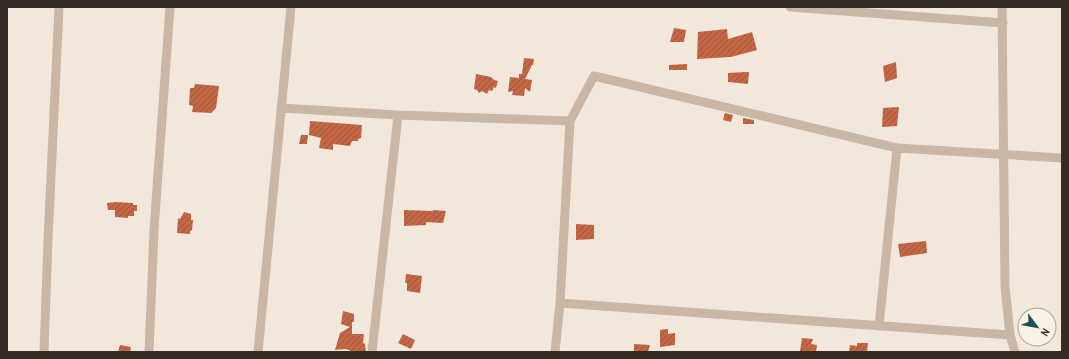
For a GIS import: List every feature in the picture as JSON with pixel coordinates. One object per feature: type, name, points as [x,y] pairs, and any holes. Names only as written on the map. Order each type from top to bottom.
[{"type":"street","points":[[44,352],[59,7]]},
{"type":"street","points":[[149,352],[154,230],[170,7]]},
{"type":"street","points":[[258,352],[290,7]]},
{"type":"street","points":[[790,7],[1003,23]]},
{"type":"street","points":[[1002,7],[1005,286],[1010,335],[1015,352]]},
{"type":"street","points":[[555,352],[560,303],[570,121],[594,76],[897,148],[1062,158]]},
{"type":"street","points":[[281,108],[398,115],[570,121]]},
{"type":"street","points":[[372,352],[398,115]]},
{"type":"street","points":[[879,326],[897,148]]},
{"type":"street","points":[[560,303],[1010,335]]},
{"type":"building","points":[[674,28],[686,30],[684,42],[670,42]]},
{"type":"building","points":[[727,29],[728,39],[752,32],[757,50],[731,57],[697,59],[698,32]]},
{"type":"building","points":[[524,58],[534,59],[533,65],[525,79],[532,80],[530,92],[525,88],[524,96],[512,95],[513,91],[508,92],[510,77],[519,78],[519,74],[522,74]]},
{"type":"building","points":[[896,62],[897,78],[885,82],[883,66]]},
{"type":"building","points":[[687,64],[687,70],[669,70],[669,65]]},
{"type":"building","points":[[749,72],[748,84],[728,82],[728,73]]},
{"type":"building","points":[[476,74],[491,77],[498,81],[496,88],[494,87],[492,91],[489,90],[487,94],[482,91],[479,93],[474,89]]},
{"type":"building","points":[[195,84],[219,86],[216,108],[211,113],[192,112],[193,106],[189,105],[190,88],[194,88]]},
{"type":"building","points":[[899,107],[897,126],[882,127],[883,108]]},
{"type":"building","points":[[725,113],[733,115],[731,122],[723,120]]},
{"type":"building","points":[[743,118],[754,120],[754,124],[743,124]]},
{"type":"building","points":[[310,121],[362,125],[361,138],[358,139],[358,141],[352,141],[350,146],[333,144],[333,150],[319,148],[321,138],[309,135]]},
{"type":"building","points":[[301,135],[308,135],[307,144],[299,144]]},
{"type":"building","points":[[107,203],[133,203],[133,205],[137,205],[137,211],[134,211],[134,216],[128,216],[128,218],[115,217],[115,210],[108,210]]},
{"type":"building","points":[[404,210],[446,211],[443,223],[426,222],[426,225],[404,226]]},
{"type":"building","points":[[184,212],[191,214],[191,220],[193,220],[190,234],[177,233],[178,218],[180,219]]},
{"type":"building","points":[[576,224],[594,225],[594,239],[576,240]]},
{"type":"building","points":[[926,241],[927,253],[900,257],[898,244]]},
{"type":"building","points":[[406,274],[422,276],[420,293],[407,291],[407,283],[405,283]]},
{"type":"building","points":[[343,311],[354,314],[352,334],[364,334],[363,343],[365,344],[366,352],[354,352],[346,349],[335,350],[340,333],[350,327],[341,324]]},
{"type":"building","points":[[668,329],[668,334],[675,333],[675,345],[660,347],[660,330]]},
{"type":"building","points":[[403,334],[415,340],[411,349],[398,343]]},
{"type":"building","points":[[802,338],[813,339],[811,344],[817,345],[816,352],[800,351]]},
{"type":"building","points":[[857,343],[868,343],[867,352],[849,352],[850,345],[857,346]]},
{"type":"building","points":[[634,344],[650,345],[648,352],[634,352]]},
{"type":"building","points":[[120,345],[131,347],[130,352],[118,352]]}]
